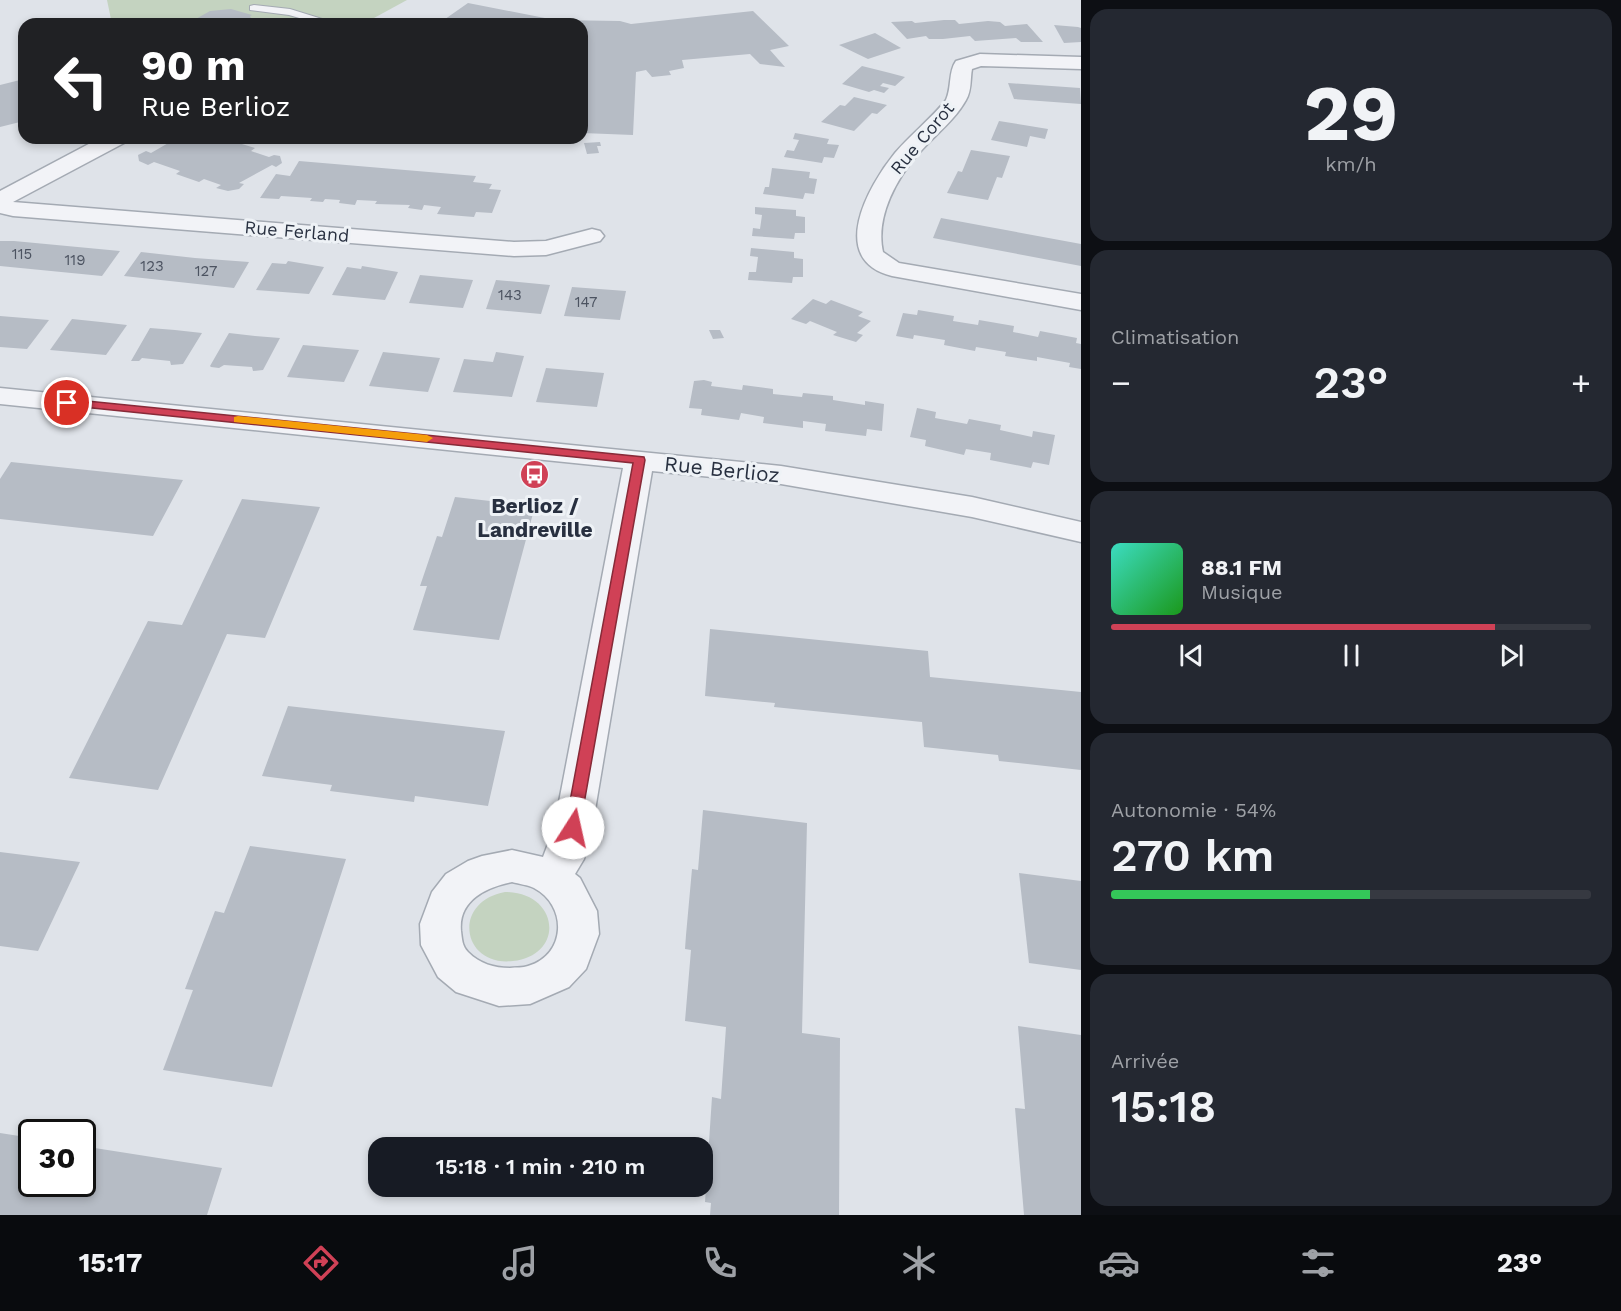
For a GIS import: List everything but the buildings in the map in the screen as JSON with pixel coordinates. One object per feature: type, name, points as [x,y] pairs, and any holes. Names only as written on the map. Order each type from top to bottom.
[{"type":"street","name":"Rue Corot","points":[[1081,63],[980,60],[963,65],[960,70],[961,88],[955,101],[905,155],[889,177],[876,202],[869,232],[872,256],[892,269],[1081,302]]},
{"type":"street","points":[[0,200],[105,144]]},
{"type":"street","name":"Rue Ferland","points":[[0,206],[514,249],[546,248],[592,236]]},
{"type":"street","name":"Rue Berlioz","points":[[0,396],[781,475],[972,507],[1081,532]]},
{"type":"street","points":[[551,877],[564,859],[573,828],[639,460]]},
{"type":"lane","points":[[254,8],[290,12],[311,18]]},
{"type":"green space","points":[[107,0],[407,0],[374,18],[111,18]]},
{"type":"green space","points":[[505,892],[523,895],[536,902],[545,912],[549,924],[548,937],[542,948],[530,956],[513,961],[496,960],[483,954],[474,944],[470,932],[470,920],[476,908],[488,898]]},
{"type":"slow traffic","points":[[238,420],[427,438]]},
{"type":"place","name":"Berlioz / Landreville","points":[[535,474]]},
{"type":"route","points":[[67,403],[639,460],[573,828]]}]
